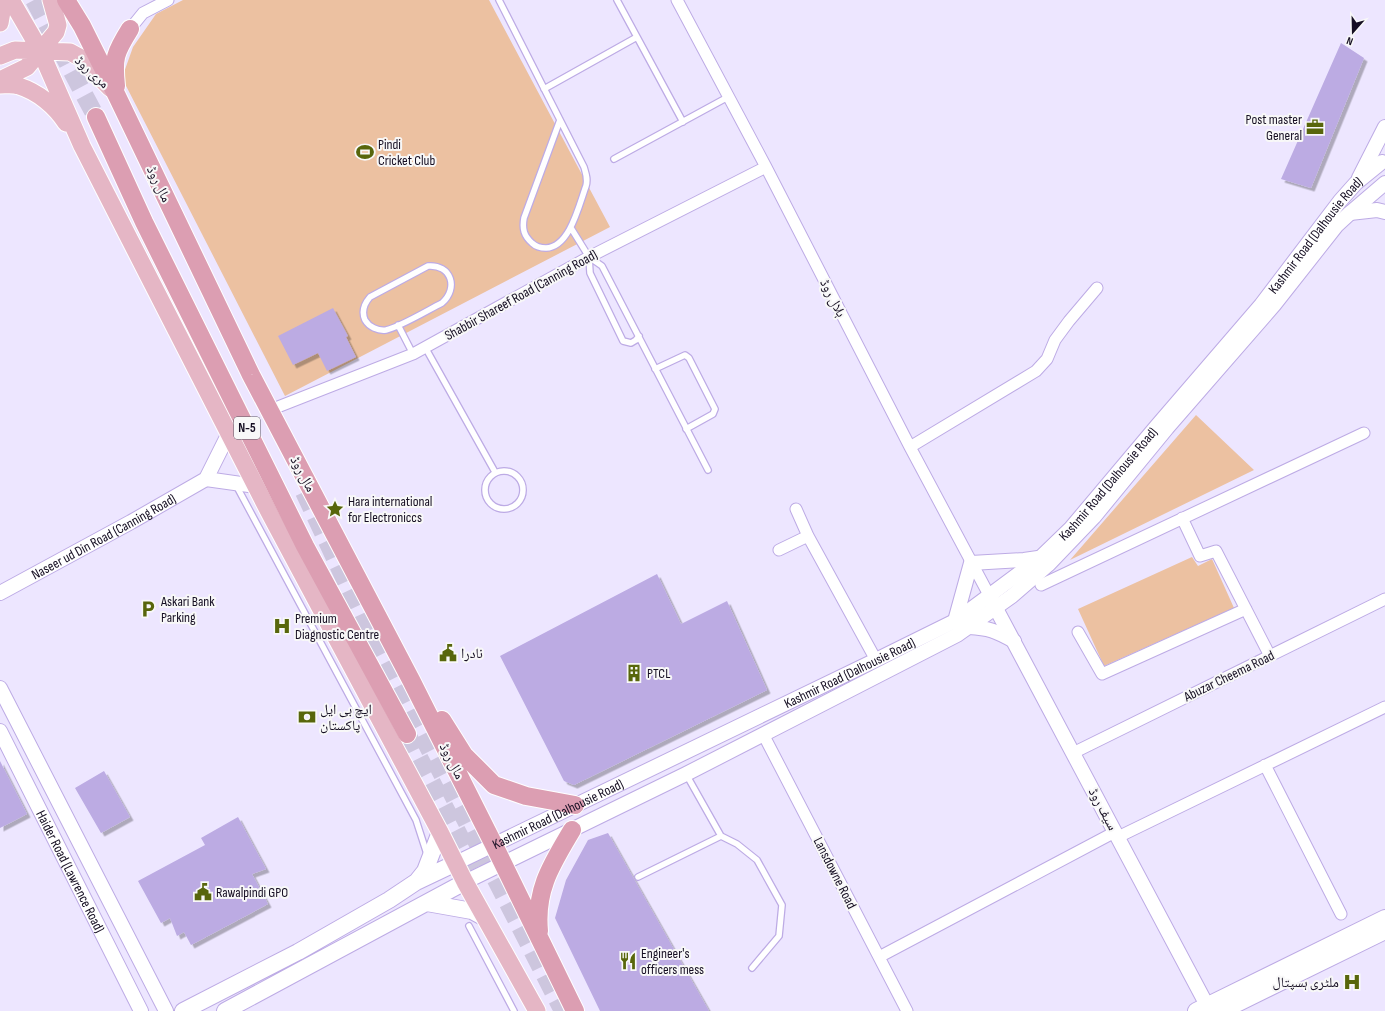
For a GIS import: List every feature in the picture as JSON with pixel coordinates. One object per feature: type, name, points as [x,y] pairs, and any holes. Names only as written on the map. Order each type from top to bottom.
[{"type":"highway","name":"مال روڈ","points":[[66,0],[82,26],[117,96],[250,375],[270,410],[411,680],[575,1011]]},
{"type":"highway","points":[[117,96],[114,68],[116,52],[130,29]]},
{"type":"highway","name":"مال روڈ","points":[[96,117],[144,222],[306,546],[407,734]]},
{"type":"highway","points":[[411,680],[437,711],[464,754],[494,785],[526,796],[575,805]]},
{"type":"highway","points":[[540,940],[538,917],[539,898],[551,866],[572,830]]},
{"type":"main road","points":[[0,23],[4,0]]},
{"type":"main road","points":[[11,0],[40,50],[82,146],[256,486],[440,832],[465,882],[537,1011]]},
{"type":"main road","points":[[0,80],[24,70],[56,32],[58,25],[51,0]]},
{"type":"main road","name":"مری روڈ","points":[[0,56],[15,50],[70,52],[81,58],[117,96]]},
{"type":"main road","points":[[0,85],[18,85],[41,97],[61,116],[82,146]]},
{"type":"main road","points":[[416,882],[425,871],[430,861],[440,832]]},
{"type":"main road","name":"Kashmir Road (Dalhousie Road)","points":[[183,1011],[298,952],[389,900],[416,882],[456,863]]},
{"type":"main road","name":"Kashmir Road (Dalhousie Road)","points":[[225,1011],[237,1007],[465,882]]},
{"type":"main road","points":[[427,903],[472,911],[485,918]]},
{"type":"main road","points":[[1204,1009],[1385,918]]},
{"type":"main road","points":[[1222,1011],[1385,931]]},
{"type":"street","points":[[130,29],[143,13],[168,0]]},
{"type":"street","name":"ہلال روڈ","points":[[677,0],[766,167],[910,447],[989,595]]},
{"type":"street","points":[[1356,183],[1385,127]]},
{"type":"street","name":"Kashmir Road (Dalhousie Road)","points":[[456,863],[954,621],[1041,557],[1071,528],[1261,305],[1329,215],[1356,183],[1384,163]]},
{"type":"street","name":"Shabbir Shareef Road (Canning Road)","points":[[270,410],[413,354],[589,257],[766,167]]},
{"type":"street","name":"Kashmir Road (Dalhousie Road)","points":[[465,882],[686,774],[950,638],[996,608],[1049,564],[1094,517],[1167,428],[1274,305],[1337,226],[1385,183]]},
{"type":"street","points":[[1350,213],[1377,210],[1385,212]]},
{"type":"street","points":[[910,447],[1036,371],[1047,359],[1055,340],[1097,288]]},
{"type":"street","points":[[1042,585],[1364,432]]},
{"type":"street","points":[[229,433],[206,479],[256,486]]},
{"type":"street","name":"Naseer ud Din Road (Canning Road)","points":[[0,593],[131,522],[206,479]]},
{"type":"street","points":[[796,509],[808,536],[876,660]]},
{"type":"street","points":[[1182,518],[1200,556],[1216,551],[1270,656]]},
{"type":"street","points":[[779,550],[808,536]]},
{"type":"street","points":[[954,621],[971,563],[1024,560],[1041,557]]},
{"type":"street","name":"سیف روڈ","points":[[989,595],[1116,834],[1204,1009]]},
{"type":"street","name":"Abuzar Cheema Road","points":[[1073,753],[1385,599]]},
{"type":"street","points":[[1078,632],[1102,674],[1246,609]]},
{"type":"street","points":[[969,627],[984,628],[996,631],[1014,641]]},
{"type":"street","points":[[0,688],[166,1011]]},
{"type":"street","points":[[879,957],[1116,834],[1265,765],[1385,707]]},
{"type":"street","name":"Haider Road (Lawrence Road)","points":[[0,731],[141,1011]]},
{"type":"street","name":"Lansdowne Road","points":[[763,734],[907,1011]]},
{"type":"street","points":[[1265,765],[1341,914]]},
{"type":"lane","points":[[499,0],[584,167],[587,180],[571,228],[557,245],[551,248],[544,248],[534,246],[527,239],[523,226],[524,218],[560,120]]},
{"type":"lane","points":[[617,0],[683,122]]},
{"type":"lane","points":[[544,89],[637,37]]},
{"type":"lane","points":[[614,159],[728,97]]},
{"type":"lane","points":[[571,228],[589,257],[602,266],[708,470]]},
{"type":"lane","points":[[589,257],[590,273],[623,341],[631,343],[639,336]]},
{"type":"lane","points":[[428,266],[440,268],[445,271],[451,282],[452,288],[448,298],[442,303],[398,325],[386,330],[378,330],[370,326],[363,311],[365,302],[370,297],[428,266]]},
{"type":"lane","points":[[398,325],[413,354]]},
{"type":"lane","points":[[425,348],[495,472]]},
{"type":"lane","points":[[655,369],[685,355],[689,358],[715,409],[713,414],[686,428]]},
{"type":"lane","points":[[504,470],[518,476],[522,483],[523,491],[521,499],[515,505],[500,509],[492,506],[487,499],[484,492],[485,484],[489,476],[495,472],[504,470]]},
{"type":"lane","points":[[235,483],[416,820],[430,861]]},
{"type":"lane","points":[[686,774],[721,836],[737,844],[757,860],[782,905],[778,936],[752,968]]},
{"type":"lane","points":[[638,877],[721,836]]},
{"type":"lane","points":[[469,926],[514,1011]]},
{"type":"shaded area","name":"Pindi Cricket Club","points":[[183,0],[489,0],[610,227],[285,396],[122,78],[133,47],[156,14]]},
{"type":"shaded area","points":[[1196,415],[1254,470],[1070,560]]},
{"type":"shaded area","points":[[1192,557],[1198,566],[1212,559],[1234,608],[1104,666],[1078,609]]},
{"type":"building","points":[[1341,43],[1364,58],[1311,188],[1281,179]]},
{"type":"building","points":[[333,308],[348,336],[346,337],[356,357],[327,371],[318,353],[293,365],[278,336]]},
{"type":"building","name":"PTCL","points":[[657,574],[681,624],[727,601],[767,690],[574,785],[564,781],[500,656]]},
{"type":"building","points":[[0,761],[27,814],[0,828]]},
{"type":"building","points":[[104,771],[130,817],[101,833],[75,788]]},
{"type":"building","name":"Rawalpindi GPO","points":[[238,817],[266,869],[252,874],[268,904],[191,945],[184,932],[177,936],[170,918],[161,923],[138,881],[205,845],[201,838]]},
{"type":"building","name":"Engineer's officers mess","points":[[608,833],[709,1011],[600,1011],[555,918],[566,880],[588,840]]},
{"type":"tunnel","points":[[34,0],[96,117]]},
{"type":"tunnel","points":[[304,492],[368,629],[563,1011]]},
{"type":"tunnel","points":[[407,734],[476,868]]},
{"type":"place","name":"Post master General","points":[[1315,127]]},
{"type":"place","name":"Pindi Cricket Club","points":[[365,152]]},
{"type":"place","name":"Hara international for Electroniccs","points":[[335,509]]},
{"type":"place","name":"Askari Bank Parking","points":[[148,609]]},
{"type":"place","name":"Premium Diagnostic Centre","points":[[282,626]]},
{"type":"place","name":"نادرا","points":[[448,653]]},
{"type":"place","name":"PTCL","points":[[634,673]]},
{"type":"place","name":"ایچ بی ایل پاکستان","points":[[307,717]]},
{"type":"place","name":"Rawalpindi GPO","points":[[203,892]]},
{"type":"place","name":"Engineer's officers mess","points":[[628,961]]},
{"type":"place","name":"ملٹری ہسپتال","points":[[1352,982]]}]
